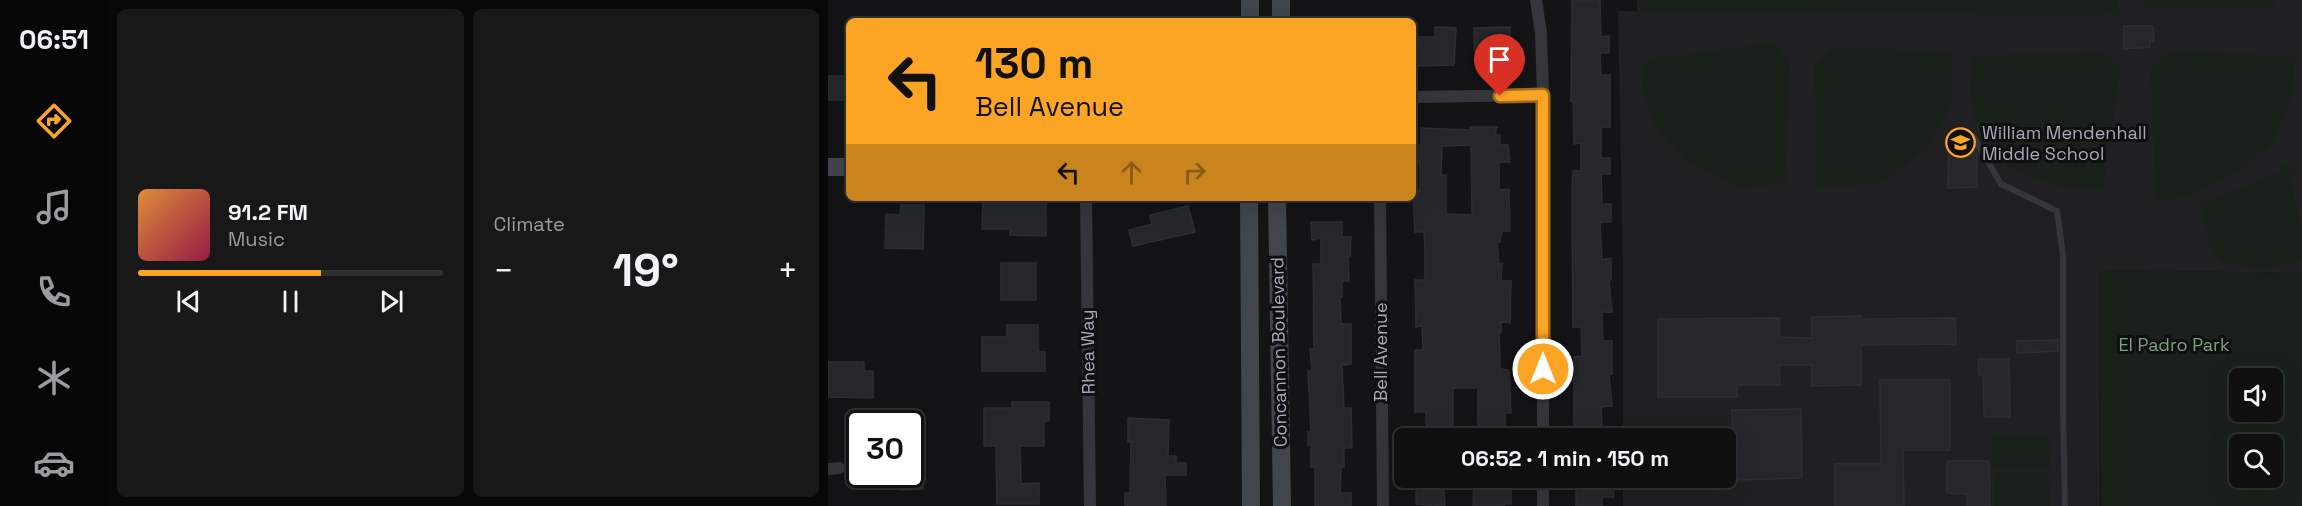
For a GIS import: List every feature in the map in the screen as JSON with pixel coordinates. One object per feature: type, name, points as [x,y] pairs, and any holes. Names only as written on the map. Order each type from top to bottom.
[{"type":"main road","points":[[1250,0],[1250,18]]},
{"type":"main road","points":[[1281,0],[1281,18]]},
{"type":"main road","points":[[828,167],[846,167]]},
{"type":"main road","name":"Concannon Boulevard","points":[[1249,201],[1251,506]]},
{"type":"main road","name":"Concannon Boulevard","points":[[1277,201],[1282,506]]},
{"type":"street","points":[[1536,0],[1541,33],[1543,95],[1543,428]]},
{"type":"street","points":[[1416,97],[1543,95]]},
{"type":"street","name":"Rhea Way","points":[[1086,201],[1090,506]]},
{"type":"street","name":"Bell Avenue","points":[[1380,201],[1383,506]]},
{"type":"street","points":[[1543,488],[1543,506]]},
{"type":"lane","points":[[1973,136],[2001,184],[2057,211],[2063,256],[2065,506]]},
{"type":"shaded area","name":"William Mendenhall Middle School","points":[[2118,0],[2302,0],[2302,273],[2099,270],[2100,506],[1623,506],[1623,488],[1736,488],[1736,428],[1623,428],[1623,271],[1618,11],[2117,14]]},
{"type":"green space","points":[[1637,0],[2118,0],[2118,14],[1637,12]]},
{"type":"green space","points":[[2142,0],[2276,0],[2270,9],[2151,9]]},
{"type":"green space","points":[[1772,43],[1789,61],[1785,184],[1740,188],[1692,165],[1656,129],[1642,88],[1645,60]]},
{"type":"green space","points":[[1833,47],[1953,53],[1952,103],[1931,143],[1902,168],[1874,185],[1817,186],[1814,65]]},
{"type":"green space","points":[[2169,50],[2295,57],[2292,95],[2274,142],[2241,169],[2184,197],[2157,200],[2150,71]]},
{"type":"green space","points":[[2103,52],[2120,70],[2103,189],[2058,187],[2008,167],[1976,123],[1970,91],[1973,56]]},
{"type":"green space","points":[[2285,163],[2296,170],[2290,180],[2302,230],[2302,261],[2260,270],[2224,263],[2211,249],[2201,203],[2279,173]]},
{"type":"green space","name":"El Padro Park","points":[[2099,270],[2302,273],[2302,506],[2101,506]]},
{"type":"green space","points":[[1993,436],[2049,436],[2050,470],[1993,470]]},
{"type":"green space","points":[[2049,472],[2050,506],[1994,506],[1994,473]]},
{"type":"building","points":[[1572,0],[1600,0],[1601,37],[1609,36],[1609,53],[1600,53],[1601,75],[1610,75],[1610,127],[1601,127],[1601,158],[1610,158],[1610,174],[1601,174],[1602,204],[1611,204],[1611,222],[1600,222],[1602,260],[1611,258],[1611,280],[1609,280],[1612,312],[1602,312],[1603,341],[1612,341],[1612,374],[1609,374],[1612,406],[1601,407],[1602,428],[1574,428],[1574,357],[1582,356],[1581,327],[1573,327],[1572,193],[1573,171],[1581,171],[1581,143],[1574,144],[1573,102],[1571,102]]},
{"type":"building","points":[[2124,26],[2153,26],[2154,41],[2150,41],[2150,47],[2124,49]]},
{"type":"building","points":[[1435,27],[1456,28],[1454,65],[1416,66],[1416,37],[1435,37]]},
{"type":"building","points":[[1510,27],[1510,52],[1494,53],[1493,65],[1475,66],[1474,28]]},
{"type":"building","points":[[828,76],[846,76],[846,100],[828,100]]},
{"type":"building","points":[[1470,127],[1497,127],[1495,134],[1500,135],[1500,145],[1508,145],[1510,162],[1499,162],[1499,190],[1509,189],[1510,231],[1502,231],[1500,242],[1497,242],[1499,264],[1502,264],[1501,281],[1511,281],[1510,323],[1501,322],[1501,332],[1499,332],[1500,369],[1509,370],[1511,413],[1505,413],[1505,428],[1478,428],[1478,388],[1453,388],[1453,428],[1426,428],[1426,412],[1415,412],[1415,350],[1423,350],[1422,326],[1416,327],[1415,280],[1425,280],[1424,232],[1415,232],[1413,201],[1416,201],[1416,192],[1420,191],[1420,163],[1416,163],[1416,145],[1421,145],[1421,128],[1471,130]],"holes":[[[1471,145],[1472,215],[1446,214],[1446,175],[1441,175],[1442,146]]]},
{"type":"building","points":[[1949,144],[1972,144],[1977,153],[1977,187],[1948,188]]},
{"type":"building","points":[[983,201],[1046,201],[1046,236],[1010,235],[1010,229],[982,229]]},
{"type":"building","points":[[901,205],[924,205],[923,249],[885,248],[886,214],[900,215]]},
{"type":"building","points":[[1188,206],[1195,232],[1133,246],[1129,230],[1152,224],[1150,215]]},
{"type":"building","points":[[1311,222],[1342,222],[1342,237],[1351,237],[1350,256],[1348,256],[1349,281],[1342,281],[1342,297],[1340,297],[1341,324],[1351,324],[1351,364],[1342,365],[1344,408],[1351,408],[1352,448],[1344,448],[1340,493],[1351,493],[1351,506],[1315,506],[1315,467],[1311,467],[1311,445],[1308,445],[1308,432],[1311,432],[1308,371],[1312,371],[1310,349],[1314,349],[1313,264],[1321,264],[1321,238],[1312,240]]},
{"type":"building","points":[[1001,263],[1036,263],[1036,300],[1001,300]]},
{"type":"building","points":[[1861,316],[1861,319],[1955,318],[1956,344],[1861,345],[1861,385],[1812,386],[1812,365],[1779,365],[1780,385],[1737,385],[1737,397],[1658,397],[1658,319],[1779,318],[1779,337],[1812,338],[1812,317]]},
{"type":"building","points":[[1007,325],[1038,325],[1038,352],[1045,352],[1045,371],[982,371],[982,337],[1007,337]]},
{"type":"building","points":[[2058,340],[2058,351],[2017,353],[2017,341]]},
{"type":"building","points":[[1978,359],[2009,359],[2010,417],[1984,417],[1983,375],[1979,375]]},
{"type":"building","points":[[828,362],[864,362],[864,371],[873,371],[873,398],[828,397]]},
{"type":"building","points":[[1880,380],[1950,380],[1950,450],[1903,450],[1904,506],[1835,506],[1835,464],[1881,464]]},
{"type":"building","points":[[1012,402],[1049,402],[1049,421],[1044,421],[1044,446],[1020,446],[1021,484],[1039,483],[1039,504],[997,504],[996,446],[984,446],[984,408],[1012,408]]},
{"type":"building","points":[[1801,409],[1802,478],[1736,480],[1736,428],[1733,428],[1732,410]]},
{"type":"building","points":[[1128,418],[1169,420],[1168,456],[1176,456],[1176,463],[1186,463],[1186,475],[1165,475],[1166,506],[1125,506],[1125,493],[1130,493],[1131,442],[1128,442]]},
{"type":"building","points":[[1947,461],[1989,461],[1990,506],[1967,506],[1967,494],[1947,493]]},
{"type":"building","points":[[900,488],[923,488],[923,489],[900,490]]},
{"type":"building","points":[[1416,488],[1444,488],[1445,506],[1416,504]]},
{"type":"building","points":[[1474,488],[1511,488],[1511,504],[1473,506]]},
{"type":"building","points":[[1576,488],[1613,488],[1614,497],[1602,497],[1602,506],[1576,506]]},
{"type":"place","name":"William Mendenhall Middle School","points":[[1961,143]]},
{"type":"route","points":[[1500,96],[1543,95],[1543,369]]}]
